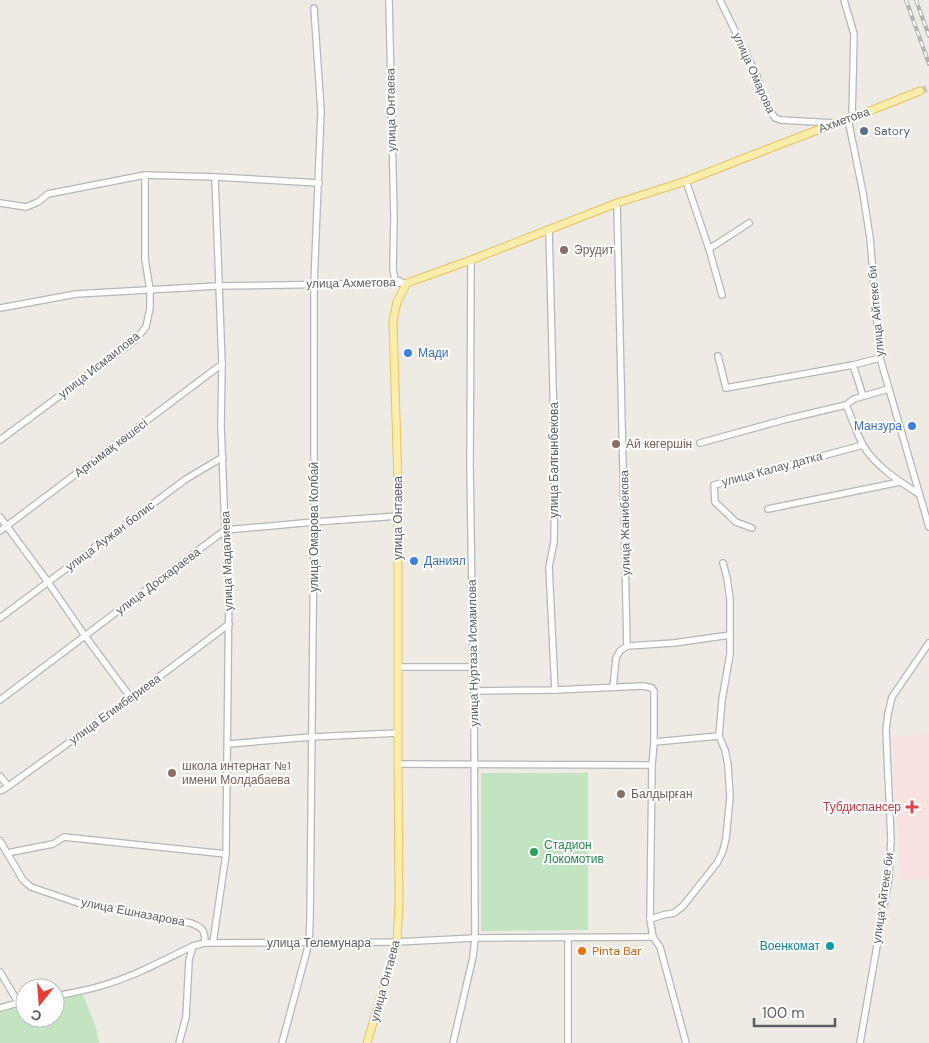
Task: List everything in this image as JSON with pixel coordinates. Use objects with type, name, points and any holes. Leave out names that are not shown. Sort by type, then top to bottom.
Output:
[{"type":"main road","name":"Ахметова","points":[[768,148],[850,119],[920,91]]},
{"type":"main road","name":"улица Ахметова","points":[[407,283],[617,203],[686,181],[768,148]]},
{"type":"main road","name":"улица Онтаева","points":[[368,1043],[397,942],[399,901],[398,483],[393,321],[397,302],[407,283]]},
{"type":"street","name":"улица Онтаева","points":[[389,0],[394,218],[393,270],[395,280],[407,283]]},
{"type":"street","name":"улица Омарова","points":[[720,0],[757,76],[764,101],[775,118],[781,120],[836,123]]},
{"type":"street","name":"улица Айтеке би","points":[[844,0],[854,34],[850,119],[870,238],[880,358],[929,527]]},
{"type":"street","name":"улица Омарова Колбай","points":[[282,1043],[309,943],[310,921],[314,284],[321,111],[314,8]]},
{"type":"street","points":[[0,203],[26,208],[48,194],[145,175],[319,183]]},
{"type":"street","name":"улица Исмаилова","points":[[0,440],[135,340],[146,327],[150,308],[150,290],[145,259],[145,175]]},
{"type":"street","name":"улица Мадалиева","points":[[213,943],[226,854],[229,624],[215,177]]},
{"type":"street","points":[[686,181],[722,295]]},
{"type":"street","name":"улица Жанибекова","points":[[617,203],[627,646]]},
{"type":"street","points":[[709,249],[749,223]]},
{"type":"street","name":"улица Балгынбекова","points":[[549,229],[555,464],[554,542],[549,567],[556,690]]},
{"type":"street","name":"улица Нуртаза Исмаилова","points":[[453,1043],[473,957],[475,938],[474,691],[470,465],[471,260]]},
{"type":"street","name":"улица Ахметова","points":[[0,308],[76,294],[218,286],[407,283]]},
{"type":"street","points":[[718,356],[726,388],[853,365],[880,358]]},
{"type":"street","name":"Арғымақ көшесі","points":[[0,531],[222,364]]},
{"type":"street","points":[[853,365],[863,396]]},
{"type":"street","points":[[700,443],[846,405],[854,399],[888,389]]},
{"type":"street","points":[[846,405],[863,445],[875,460],[900,482],[919,494]]},
{"type":"street","name":"улица Калау датка","points":[[752,528],[736,522],[715,502],[714,485],[863,445]]},
{"type":"street","name":"улица Аужан болис","points":[[0,618],[186,479],[223,457]]},
{"type":"street","points":[[768,509],[900,482]]},
{"type":"street","points":[[225,530],[398,516]]},
{"type":"street","points":[[0,517],[131,698]]},
{"type":"street","name":"улица Доскараева","points":[[0,700],[225,530]]},
{"type":"street","points":[[650,919],[674,913],[683,906],[718,863],[726,838],[729,817],[728,765],[725,750],[719,736],[722,700],[730,654],[730,599],[728,578],[723,563]]},
{"type":"street","name":"улица Егимбериева","points":[[0,791],[131,698],[229,624]]},
{"type":"street","points":[[613,688],[616,658],[620,651],[627,646],[674,643],[730,635]]},
{"type":"street","name":"улица Айтеке би","points":[[860,1043],[889,877],[891,840],[886,730],[888,714],[892,697],[929,643]]},
{"type":"street","points":[[398,667],[473,667]]},
{"type":"street","points":[[474,691],[643,686],[652,688],[654,691],[650,919],[653,937],[660,947],[686,1043]]},
{"type":"street","points":[[228,744],[398,733]]},
{"type":"street","points":[[654,742],[719,736]]},
{"type":"street","points":[[398,764],[652,765]]},
{"type":"street","points":[[0,776],[8,786]]},
{"type":"street","points":[[7,853],[53,844],[64,837],[226,854]]},
{"type":"street","name":"улица Ешназарова","points":[[0,841],[23,880],[31,887],[78,903],[191,923],[200,927],[205,934],[204,944]]},
{"type":"street","name":"улица Телемунара","points":[[65,994],[106,985],[128,977],[193,946],[213,943],[397,942],[475,938],[653,937]]},
{"type":"street","points":[[568,938],[568,1043]]},
{"type":"street","points":[[179,1043],[186,1017],[189,960],[193,946]]},
{"type":"street","points":[[0,972],[15,992]]},
{"type":"street","points":[[0,1008],[15,1004]]},
{"type":"shaded area","name":"Тубдиспансер","points":[[929,732],[929,879],[902,880],[900,875],[892,738]]},
{"type":"green space","name":"Стадион Локомотив","points":[[481,773],[588,773],[588,930],[481,931]]},
{"type":"green space","points":[[83,995],[96,1028],[99,1043],[0,1043],[0,1010],[15,1007],[15,1028],[65,1028],[65,998]]},
{"type":"tunnel","points":[[920,91],[929,88]]},
{"type":"railway","points":[[906,0],[929,64]]},
{"type":"railway","points":[[916,0],[929,36]]},
{"type":"place","name":"Satory","points":[[864,131]]},
{"type":"place","name":"Эрудит","points":[[564,250]]},
{"type":"place","name":"Мади","points":[[408,353]]},
{"type":"place","name":"Манзура","points":[[912,426]]},
{"type":"place","name":"Ай көгершін","points":[[616,444]]},
{"type":"place","name":"Даниял","points":[[414,561]]},
{"type":"place","name":"школа интернат №1 имени Молдабаева","points":[[172,773]]},
{"type":"place","name":"Балдырған","points":[[621,794]]},
{"type":"place","name":"Тубдиспансер","points":[[912,807]]},
{"type":"place","name":"Стадион Локомотив","points":[[534,852]]},
{"type":"place","name":"Военкомат","points":[[830,946]]},
{"type":"place","name":"Pinta Bar","points":[[582,951]]}]
